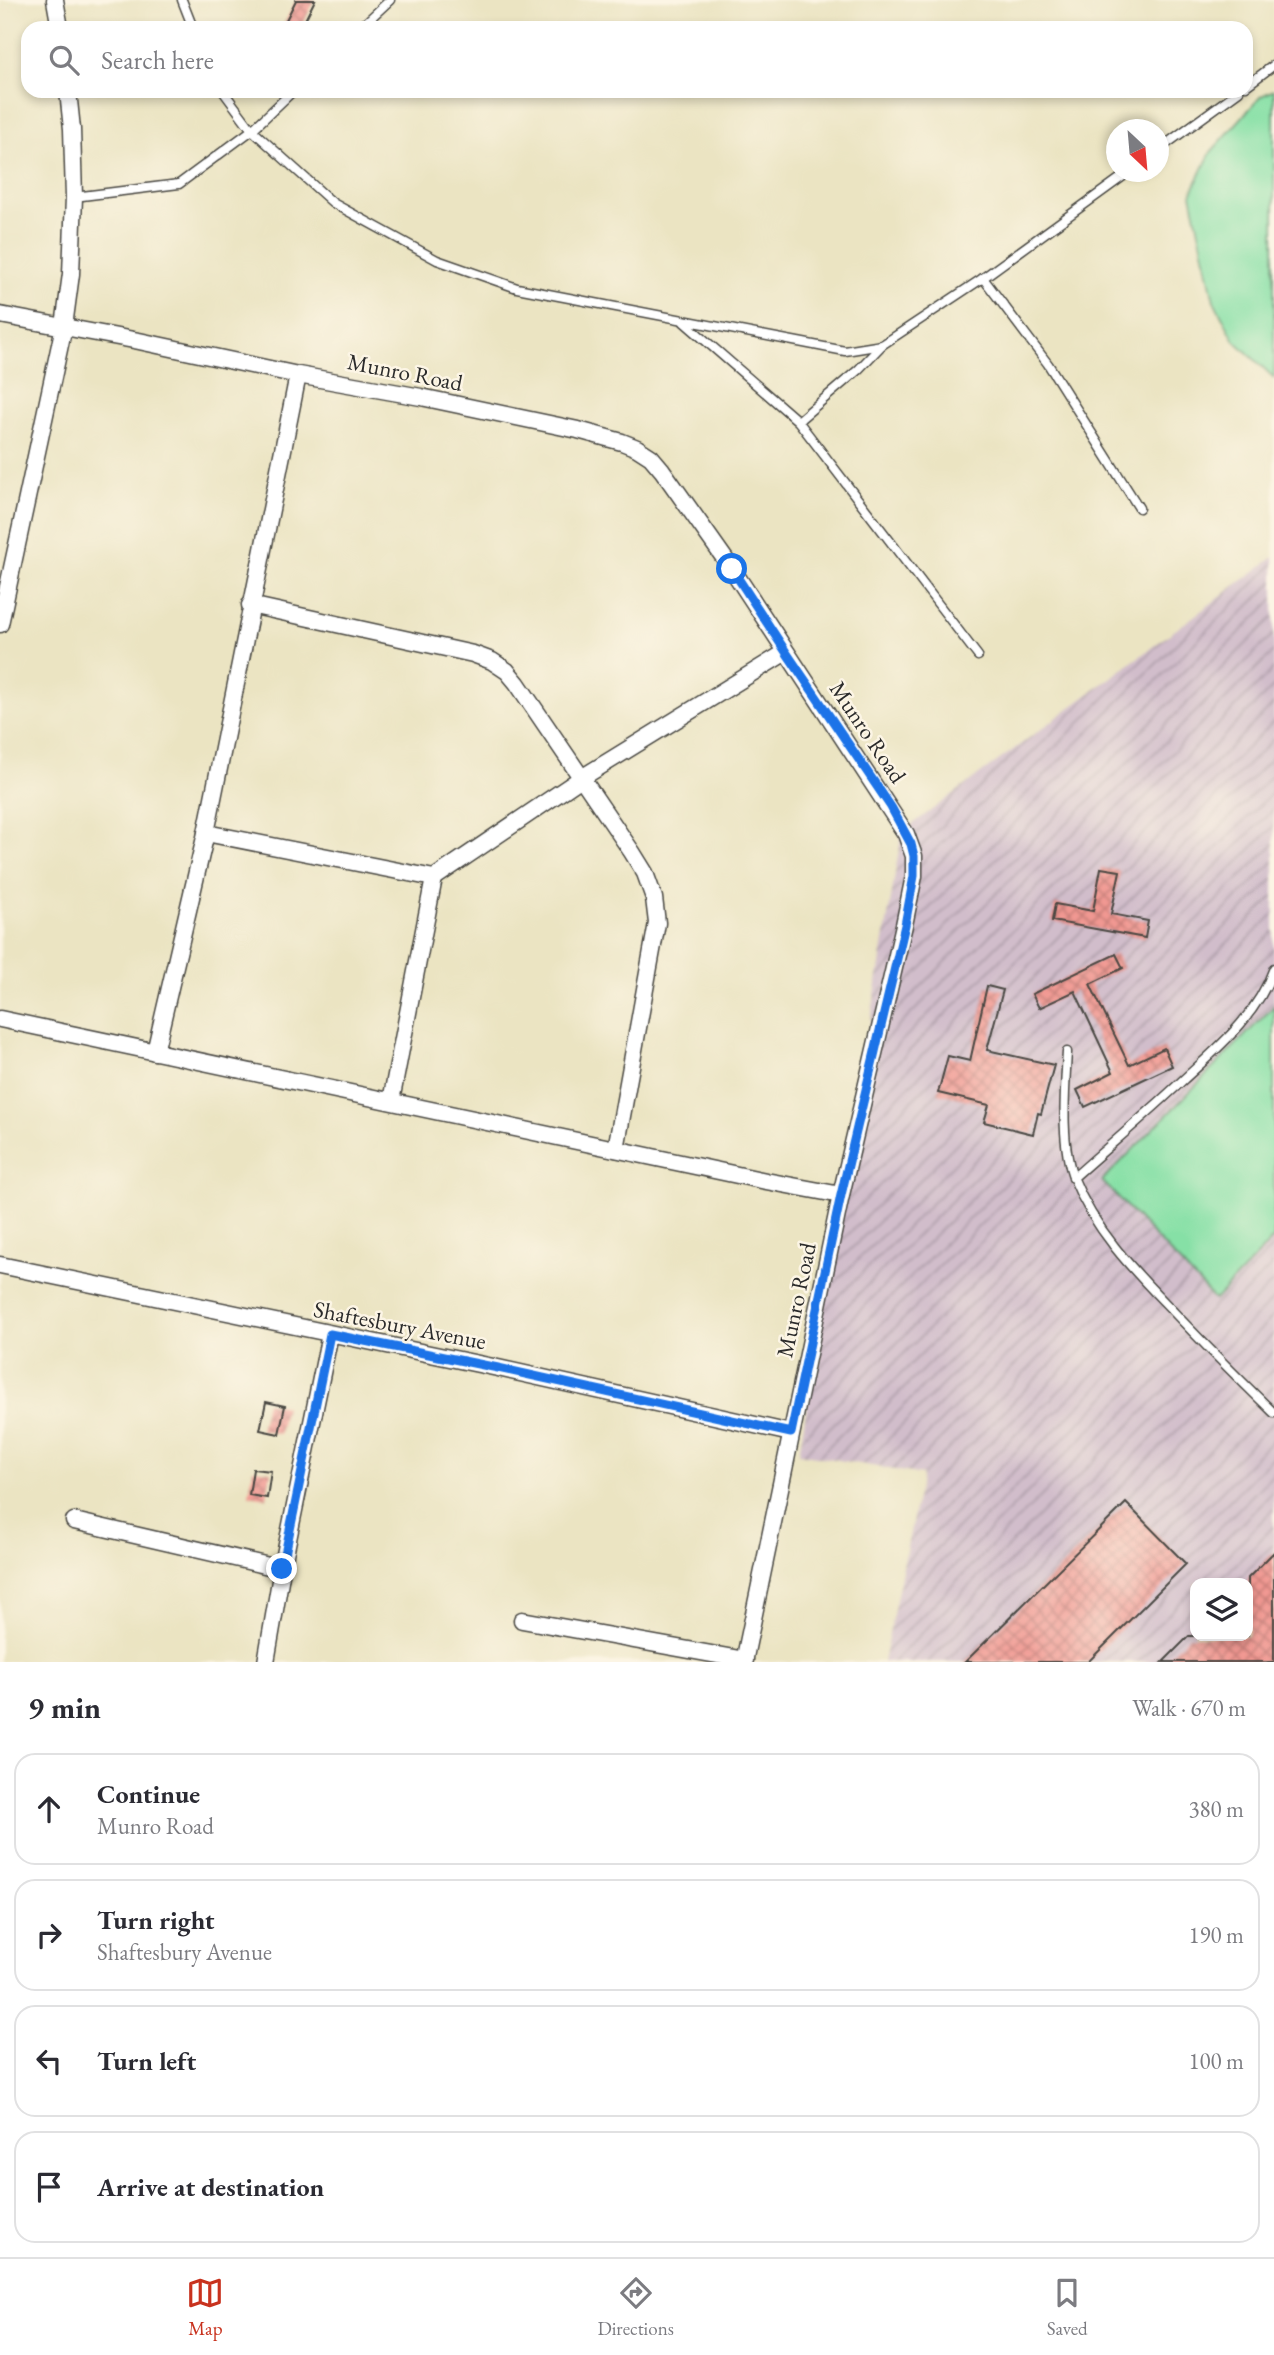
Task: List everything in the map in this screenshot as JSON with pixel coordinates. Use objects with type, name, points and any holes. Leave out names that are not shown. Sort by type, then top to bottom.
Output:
[{"type":"street","points":[[55,0],[59,21]]},
{"type":"street","points":[[0,624],[64,326],[71,274],[74,197],[69,98]]},
{"type":"street","name":"Munro Road","points":[[0,315],[421,397],[578,430],[637,448],[651,457],[662,470],[732,569],[891,807],[906,834],[914,856],[914,876],[905,925],[841,1195],[745,1661]]},
{"type":"street","points":[[155,1052],[206,833],[298,375]]},
{"type":"street","points":[[250,605],[439,645],[492,661],[517,683],[583,777],[645,873],[656,911],[653,951],[616,1149]]},
{"type":"street","points":[[391,1101],[434,878],[583,777],[786,652]]},
{"type":"street","points":[[206,833],[434,878]]},
{"type":"street","points":[[0,1019],[841,1195]]},
{"type":"street","name":"Shaftesbury Avenue","points":[[0,1265],[498,1368],[791,1433]]},
{"type":"street","points":[[266,1662],[282,1569],[330,1334]]},
{"type":"street","points":[[74,1521],[282,1569]]},
{"type":"street","points":[[522,1620],[745,1661]]},
{"type":"lane","points":[[182,0],[190,21]]},
{"type":"lane","points":[[368,21],[390,0]]},
{"type":"lane","points":[[1253,81],[1274,65]]},
{"type":"lane","points":[[228,98],[252,130],[332,202],[437,260],[517,288],[682,321],[845,351],[882,345]]},
{"type":"lane","points":[[74,197],[179,184],[252,130],[286,98]]},
{"type":"lane","points":[[1169,142],[1229,98]]},
{"type":"lane","points":[[798,421],[858,370],[882,345],[983,278],[1115,182]]},
{"type":"lane","points":[[983,278],[1048,364],[1139,508]]},
{"type":"lane","points":[[682,321],[798,421],[978,656]]},
{"type":"lane","points":[[1073,1178],[1173,1090],[1246,1020],[1263,994],[1274,970]]},
{"type":"lane","points":[[1067,1052],[1063,1111],[1073,1178],[1096,1223],[1130,1266],[1274,1413]]},
{"type":"shaded area","points":[[1274,557],[1274,1662],[883,1662],[922,1475],[799,1453],[902,832]]},
{"type":"green space","points":[[1274,90],[1274,378],[1235,341],[1214,301],[1191,194],[1211,152],[1261,96]]},
{"type":"green space","points":[[1274,1006],[1274,1238],[1215,1300],[1102,1181]]},
{"type":"building","points":[[296,0],[315,0],[304,21],[286,21]]},
{"type":"building","points":[[1101,868],[1120,871],[1111,914],[1148,921],[1145,938],[1052,921],[1055,904],[1093,911]]},
{"type":"building","points":[[1116,954],[1123,968],[1090,984],[1129,1065],[1164,1048],[1172,1066],[1085,1107],[1077,1090],[1113,1072],[1075,991],[1039,1008],[1032,994]]},
{"type":"building","points":[[987,986],[1003,990],[987,1050],[1054,1065],[1033,1134],[984,1122],[989,1105],[938,1093],[948,1056],[970,1061]]},
{"type":"building","points":[[266,1402],[285,1406],[279,1434],[260,1430]]},
{"type":"building","points":[[253,1469],[271,1471],[267,1498],[249,1495]]},
{"type":"building","points":[[1126,1503],[1186,1564],[1088,1662],[965,1662]]},
{"type":"building","points":[[1274,1552],[1274,1662],[1163,1662],[1189,1636],[1190,1641],[1253,1641],[1253,1578],[1248,1578]]},
{"type":"route","points":[[282,1569],[330,1334],[631,1396],[791,1433],[841,1195],[905,925],[914,876],[914,856],[911,844],[891,807],[732,569]]}]
